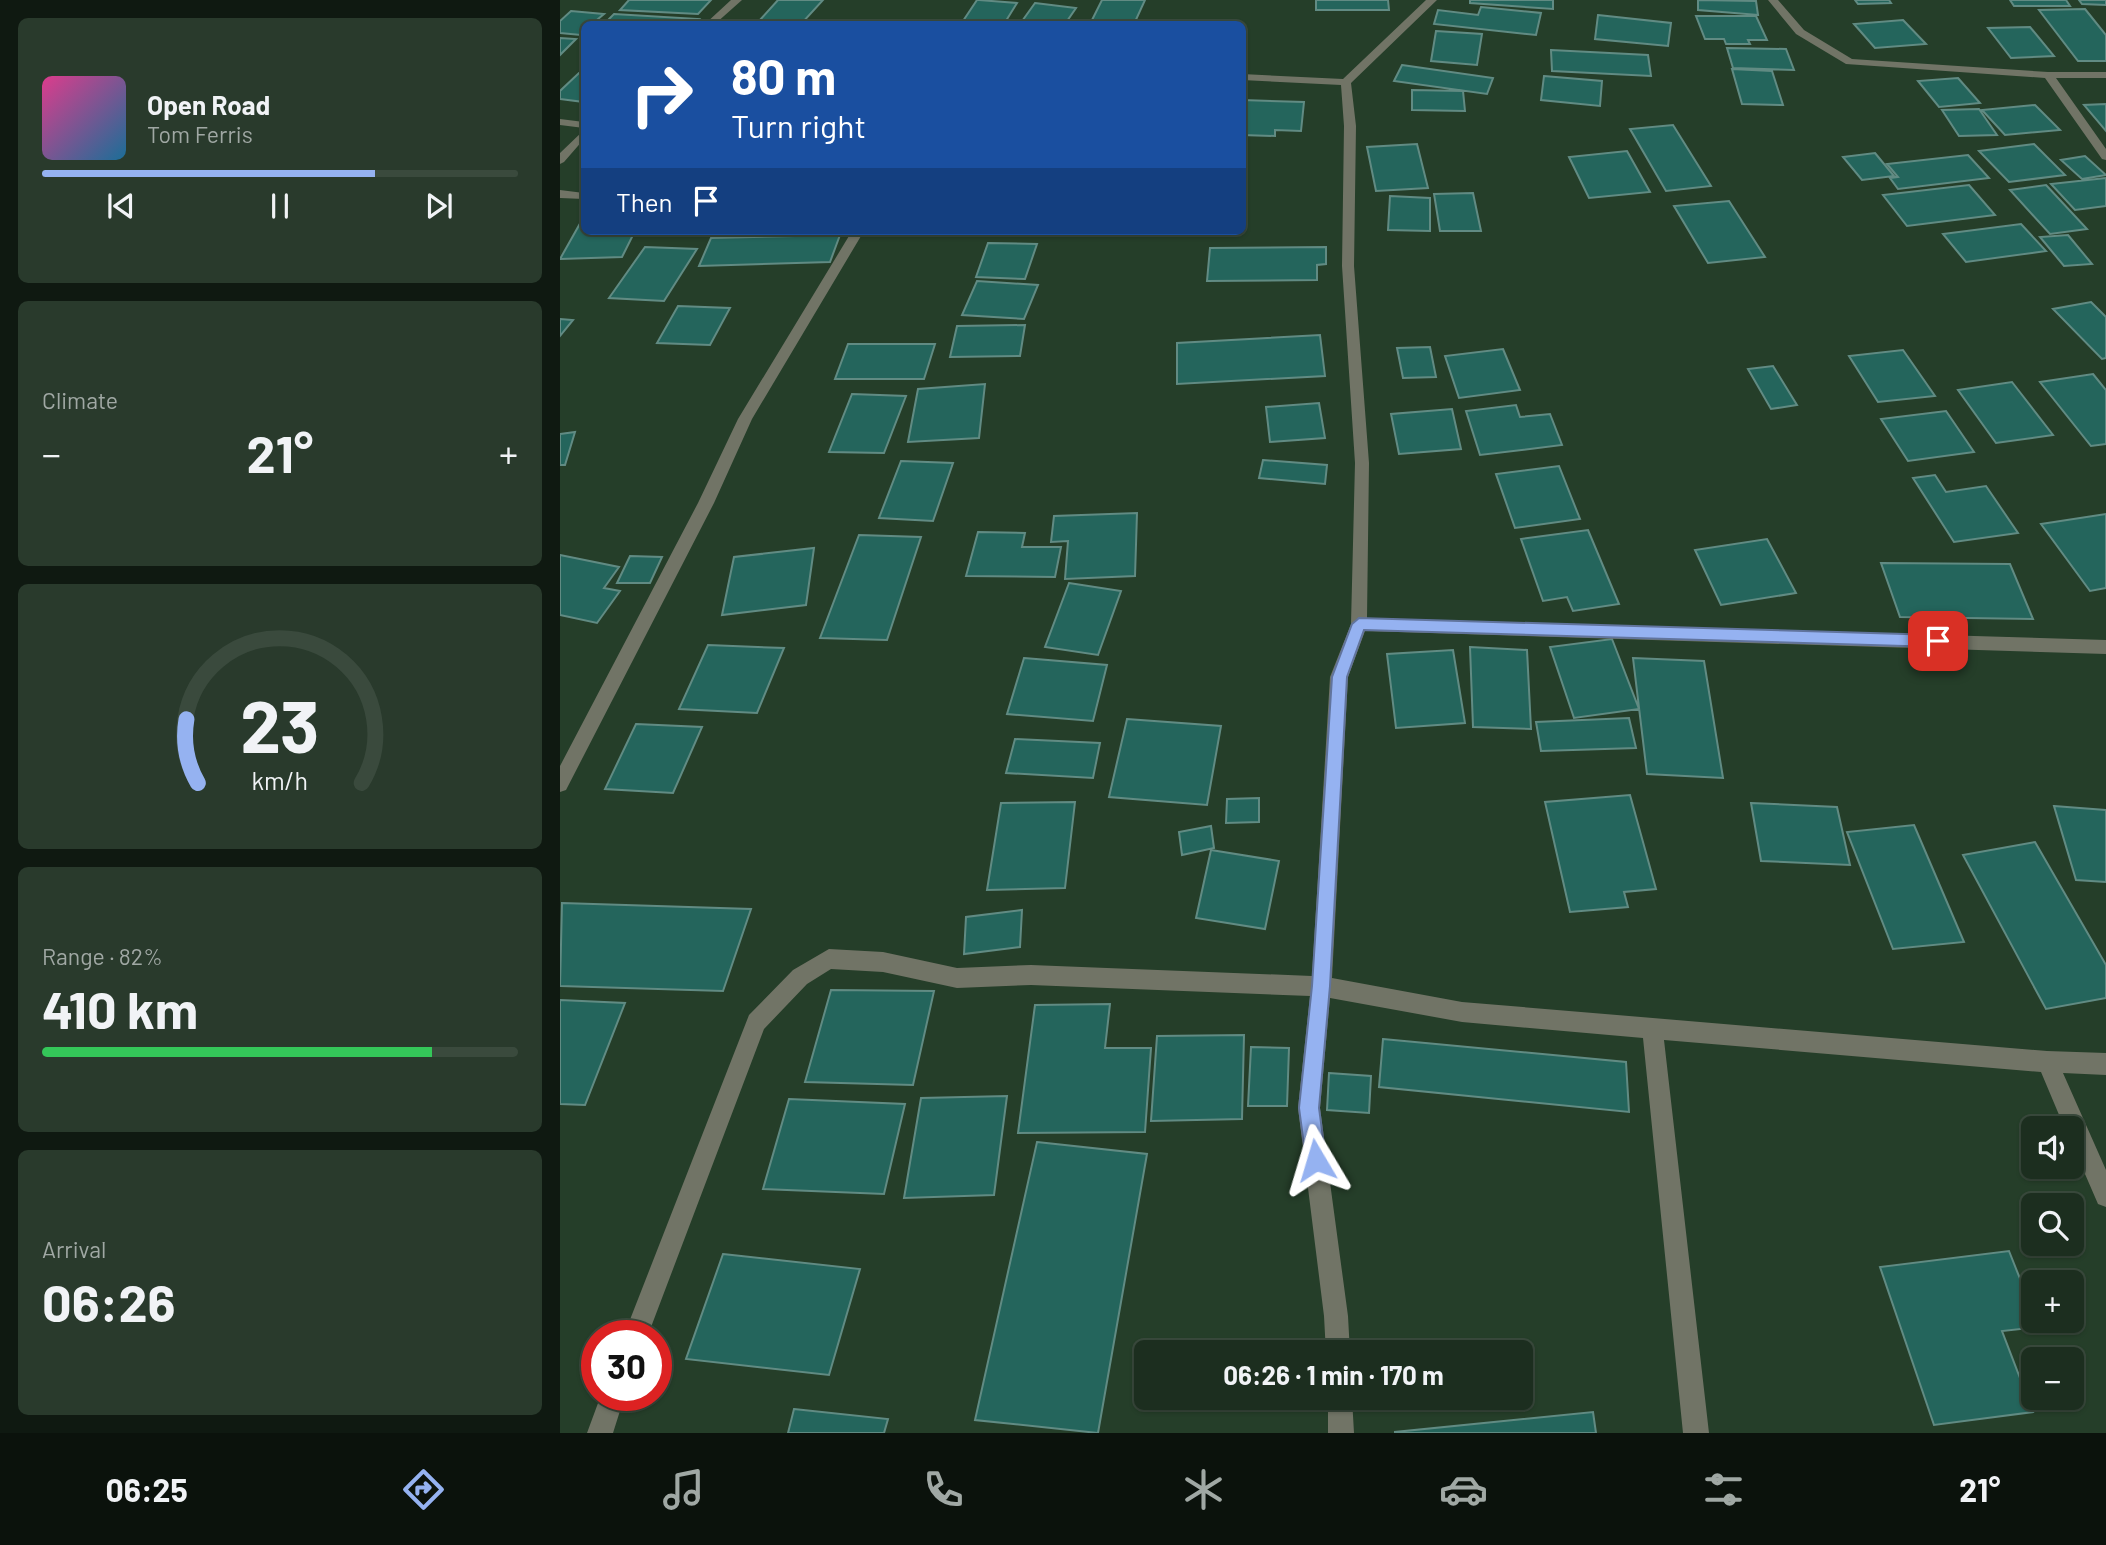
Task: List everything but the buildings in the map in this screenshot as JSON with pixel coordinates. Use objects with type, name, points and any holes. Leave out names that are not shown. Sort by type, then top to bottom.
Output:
[{"type":"street","points":[[713,21],[737,0]]},
{"type":"street","points":[[1246,77],[1346,82],[1432,0]]},
{"type":"street","points":[[1773,0],[1800,32],[1850,62],[2048,75],[2106,75]]},
{"type":"street","points":[[2048,75],[2106,157]]},
{"type":"street","points":[[1337,1340],[1309,1108],[1321,986],[1339,677],[1359,624],[1362,463],[1348,266],[1350,127],[1346,82]]},
{"type":"street","points":[[560,122],[581,125]]},
{"type":"street","points":[[560,160],[581,136]]},
{"type":"street","points":[[560,194],[581,196]]},
{"type":"street","points":[[560,784],[706,503],[745,419],[856,235]]},
{"type":"street","points":[[1359,624],[2106,647]]},
{"type":"street","points":[[642,1320],[756,1022],[800,977],[829,959],[883,962],[957,978],[1031,975],[1321,986],[1462,1012],[2047,1062],[2106,1064]]},
{"type":"street","points":[[1652,1028],[1696,1433]]},
{"type":"street","points":[[2047,1062],[2106,1196]]},
{"type":"street","points":[[1340,1410],[1341,1433]]},
{"type":"street","points":[[600,1433],[608,1411]]},
{"type":"route","points":[[1316,1160],[1309,1108],[1321,986],[1339,677],[1359,624],[1938,641]]}]
